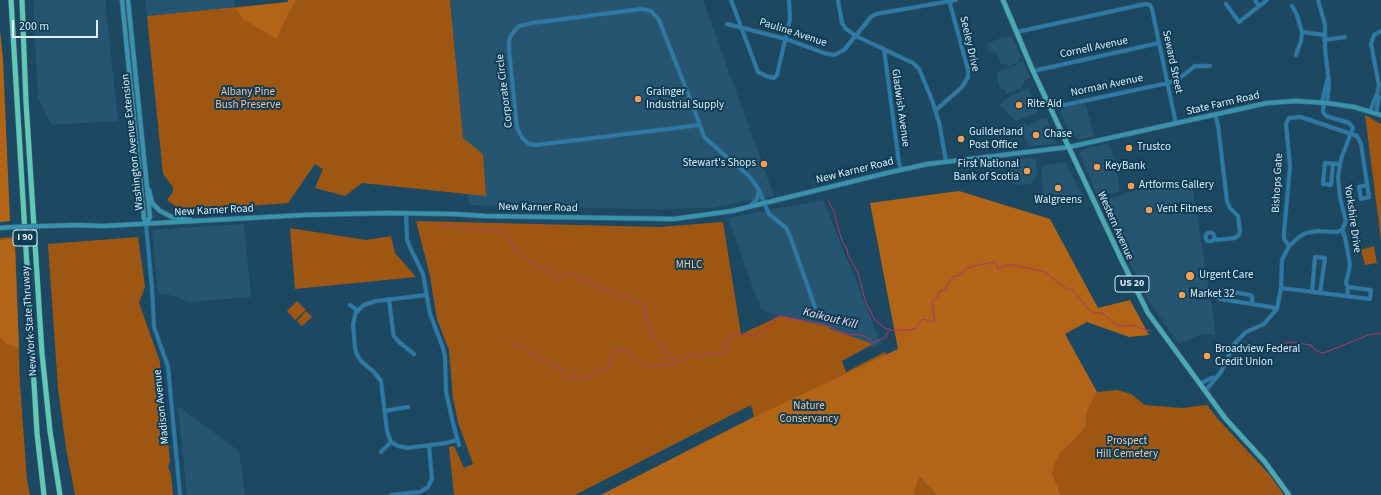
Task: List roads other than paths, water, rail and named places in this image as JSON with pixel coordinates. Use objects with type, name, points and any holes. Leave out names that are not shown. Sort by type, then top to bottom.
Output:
[{"type":"highway","name":"New York State Thruway","points":[[11,0],[37,433],[44,495]]},
{"type":"highway","name":"New York State Thruway","points":[[22,0],[26,102],[42,354],[50,431],[60,495]]},
{"type":"main road","name":"Washington Avenue Extension","points":[[122,0],[144,218],[146,224]]},
{"type":"main road","name":"Washington Avenue Extension","points":[[128,0],[150,217],[146,224]]},
{"type":"main road","name":"Western Avenue","points":[[1003,0],[1050,108],[1140,298],[1158,328],[1199,384],[1225,418],[1265,462],[1289,495]]},
{"type":"main road","name":"State Farm Road","points":[[1069,147],[1267,103],[1296,101],[1324,102],[1354,107],[1381,115]]},
{"type":"main road","name":"New Karner Road","points":[[0,228],[76,225],[103,226],[304,215],[406,214],[663,219],[719,213],[901,169],[946,161],[1069,147]]},
{"type":"main road","points":[[144,167],[151,199],[157,209],[163,214],[172,217],[202,221]]},
{"type":"street","points":[[731,0],[758,72],[774,78],[776,77],[790,19],[789,0]]},
{"type":"street","points":[[838,0],[842,23],[846,29],[856,36],[915,64],[921,73],[936,110],[946,161]]},
{"type":"street","name":"Pauline Avenue","points":[[726,24],[786,39],[824,53],[834,55],[844,50],[870,17],[876,14],[956,0]]},
{"type":"street","points":[[1255,0],[1260,6]]},
{"type":"street","points":[[1226,4],[1239,22],[1266,0]]},
{"type":"street","points":[[1315,0],[1318,2],[1325,25],[1324,40],[1328,77],[1323,110],[1324,114],[1328,117],[1349,123],[1353,128],[1351,134],[1357,136],[1360,141],[1369,197],[1362,199],[1359,187],[1367,185]]},
{"type":"street","name":"Seeley Drive","points":[[936,110],[959,90],[968,79],[968,70],[949,1]]},
{"type":"street","name":"Seward Street","points":[[1017,32],[1145,4],[1150,6],[1152,9],[1176,124]]},
{"type":"street","points":[[1292,6],[1297,15],[1302,32],[1301,41],[1296,55]]},
{"type":"street","name":"Corporate Circle","points":[[700,125],[536,145],[529,144],[523,139],[517,128],[509,50],[511,35],[519,26],[532,23],[642,9],[651,12],[659,20],[707,141],[745,172],[759,190],[769,214],[786,228],[815,307]]},
{"type":"street","points":[[1376,113],[1379,85],[1371,44],[1374,35],[1381,31]]},
{"type":"street","points":[[1302,32],[1324,35]]},
{"type":"street","points":[[1324,40],[1345,37]]},
{"type":"street","name":"Cornell Avenue","points":[[1033,71],[1159,43]]},
{"type":"street","name":"Gladwish Avenue","points":[[884,49],[898,163],[901,169]]},
{"type":"street","name":"Norman Avenue","points":[[1050,108],[1168,82],[1181,77],[1195,66],[1210,66]]},
{"type":"street","points":[[1370,111],[1376,96],[1378,95]]},
{"type":"street","points":[[1215,115],[1227,202],[1230,208],[1238,216],[1240,231],[1239,235],[1235,238],[1217,240],[1215,238]]},
{"type":"street","name":"Bishops Gate","points":[[1289,246],[1284,239],[1290,166],[1286,124],[1288,120],[1291,117],[1301,118],[1351,134]]},
{"type":"street","name":"Yorkshire Drive","points":[[1347,296],[1348,287],[1346,283],[1350,265],[1342,230],[1346,221],[1338,186],[1339,164],[1351,134]]},
{"type":"street","points":[[1333,164],[1331,185],[1323,184],[1324,163],[1339,164]]},
{"type":"street","points":[[750,206],[757,199],[759,190]]},
{"type":"street","points":[[406,214],[407,239],[423,274],[433,324],[443,348],[445,357],[446,392],[459,445]]},
{"type":"street","name":"Madison Avenue","points":[[146,224],[154,327],[167,363],[180,495]]},
{"type":"street","points":[[1199,384],[1214,378],[1221,372],[1233,346],[1242,336],[1264,324],[1277,309],[1281,288],[1282,260],[1289,246],[1299,237],[1309,232],[1337,232],[1342,230]]},
{"type":"street","points":[[1312,292],[1315,257],[1325,258],[1320,293]]},
{"type":"street","points":[[1281,288],[1370,299],[1371,290],[1348,287]]},
{"type":"street","points":[[1252,304],[1252,296],[1250,295],[1222,290],[1218,293],[1218,298],[1220,299],[1277,309]]},
{"type":"street","points":[[427,295],[368,303],[358,311],[355,316],[353,324],[355,348],[357,355],[362,362],[374,372],[381,381],[387,431],[391,442],[398,446],[407,448],[429,446],[457,440]]},
{"type":"street","points":[[389,299],[394,336],[414,354]]},
{"type":"street","points":[[350,305],[358,311]]},
{"type":"street","points":[[1205,391],[1214,381],[1214,378]]},
{"type":"street","points":[[384,411],[408,407]]},
{"type":"street","points":[[382,452],[391,442]]},
{"type":"street","points":[[391,495],[420,492],[428,487],[432,479],[429,446]]},
{"type":"waterway","points":[[828,200],[834,212],[842,241],[858,273],[866,303],[875,320],[886,329],[890,329]]},
{"type":"waterway","points":[[438,224],[504,232],[508,234],[515,251],[524,255],[531,263],[539,268],[548,268],[553,276],[561,279],[567,272],[574,275],[579,280],[582,279],[585,282],[590,280],[595,286],[620,297],[630,297],[635,303],[645,306],[645,318],[649,324],[653,338],[664,346],[667,354],[678,361]]},
{"type":"waterway","name":"Kaikout Kill","points":[[511,343],[520,346],[561,370],[565,378],[589,377],[592,374],[609,367],[612,356],[616,350],[628,351],[644,365],[652,366],[675,364],[690,353],[694,356],[701,356],[709,353],[720,354],[727,349],[726,343],[732,336],[737,334],[754,336],[764,332],[776,317],[781,316],[824,325],[834,328],[835,331],[862,335],[867,337],[873,343],[886,337],[887,333],[891,330],[909,330],[916,328],[920,321],[924,319],[933,322],[935,321],[932,303],[934,299],[937,298],[940,291],[946,290],[947,285],[954,276],[961,275],[966,268],[993,262],[996,263],[998,269],[1007,265],[1012,265],[1046,272],[1067,289],[1073,290],[1088,309],[1093,312],[1104,314],[1115,324],[1122,326],[1135,325],[1142,329],[1151,331]]},
{"type":"waterway","name":"Kaikout Kill","points":[[1246,345],[1261,347],[1291,342],[1311,345],[1314,349],[1324,353],[1368,335],[1381,333]]},
{"type":"place","name":"Grainger Industrial Supply","points":[[638,99]]},
{"type":"place","name":"Rite Aid","points":[[1019,105]]},
{"type":"place","name":"Chase","points":[[1036,135]]},
{"type":"place","name":"Guilderland Post Office","points":[[961,139]]},
{"type":"place","name":"Trustco","points":[[1129,148]]},
{"type":"place","name":"Stewart's Shops","points":[[764,164]]},
{"type":"place","name":"KeyBank","points":[[1097,167]]},
{"type":"place","name":"First National Bank of Scotia","points":[[1027,171]]},
{"type":"place","name":"Artforms Gallery","points":[[1131,186]]},
{"type":"place","name":"Walgreens","points":[[1058,188]]},
{"type":"place","name":"Vent Fitness","points":[[1149,210]]},
{"type":"place","name":"Urgent Care","points":[[1190,276]]},
{"type":"place","name":"Market 32","points":[[1182,295]]},
{"type":"place","name":"Broadview Federal Credit Union","points":[[1207,356]]},
{"type":"park label","name":"Albany Pine Bush Preserve","points":[[248,99]]},
{"type":"park label","name":"MHLC","points":[[689,266]]},
{"type":"park label","name":"Nature Conservancy","points":[[809,413]]},
{"type":"park label","name":"Prospect Hill Cemetery","points":[[1127,448]]}]
